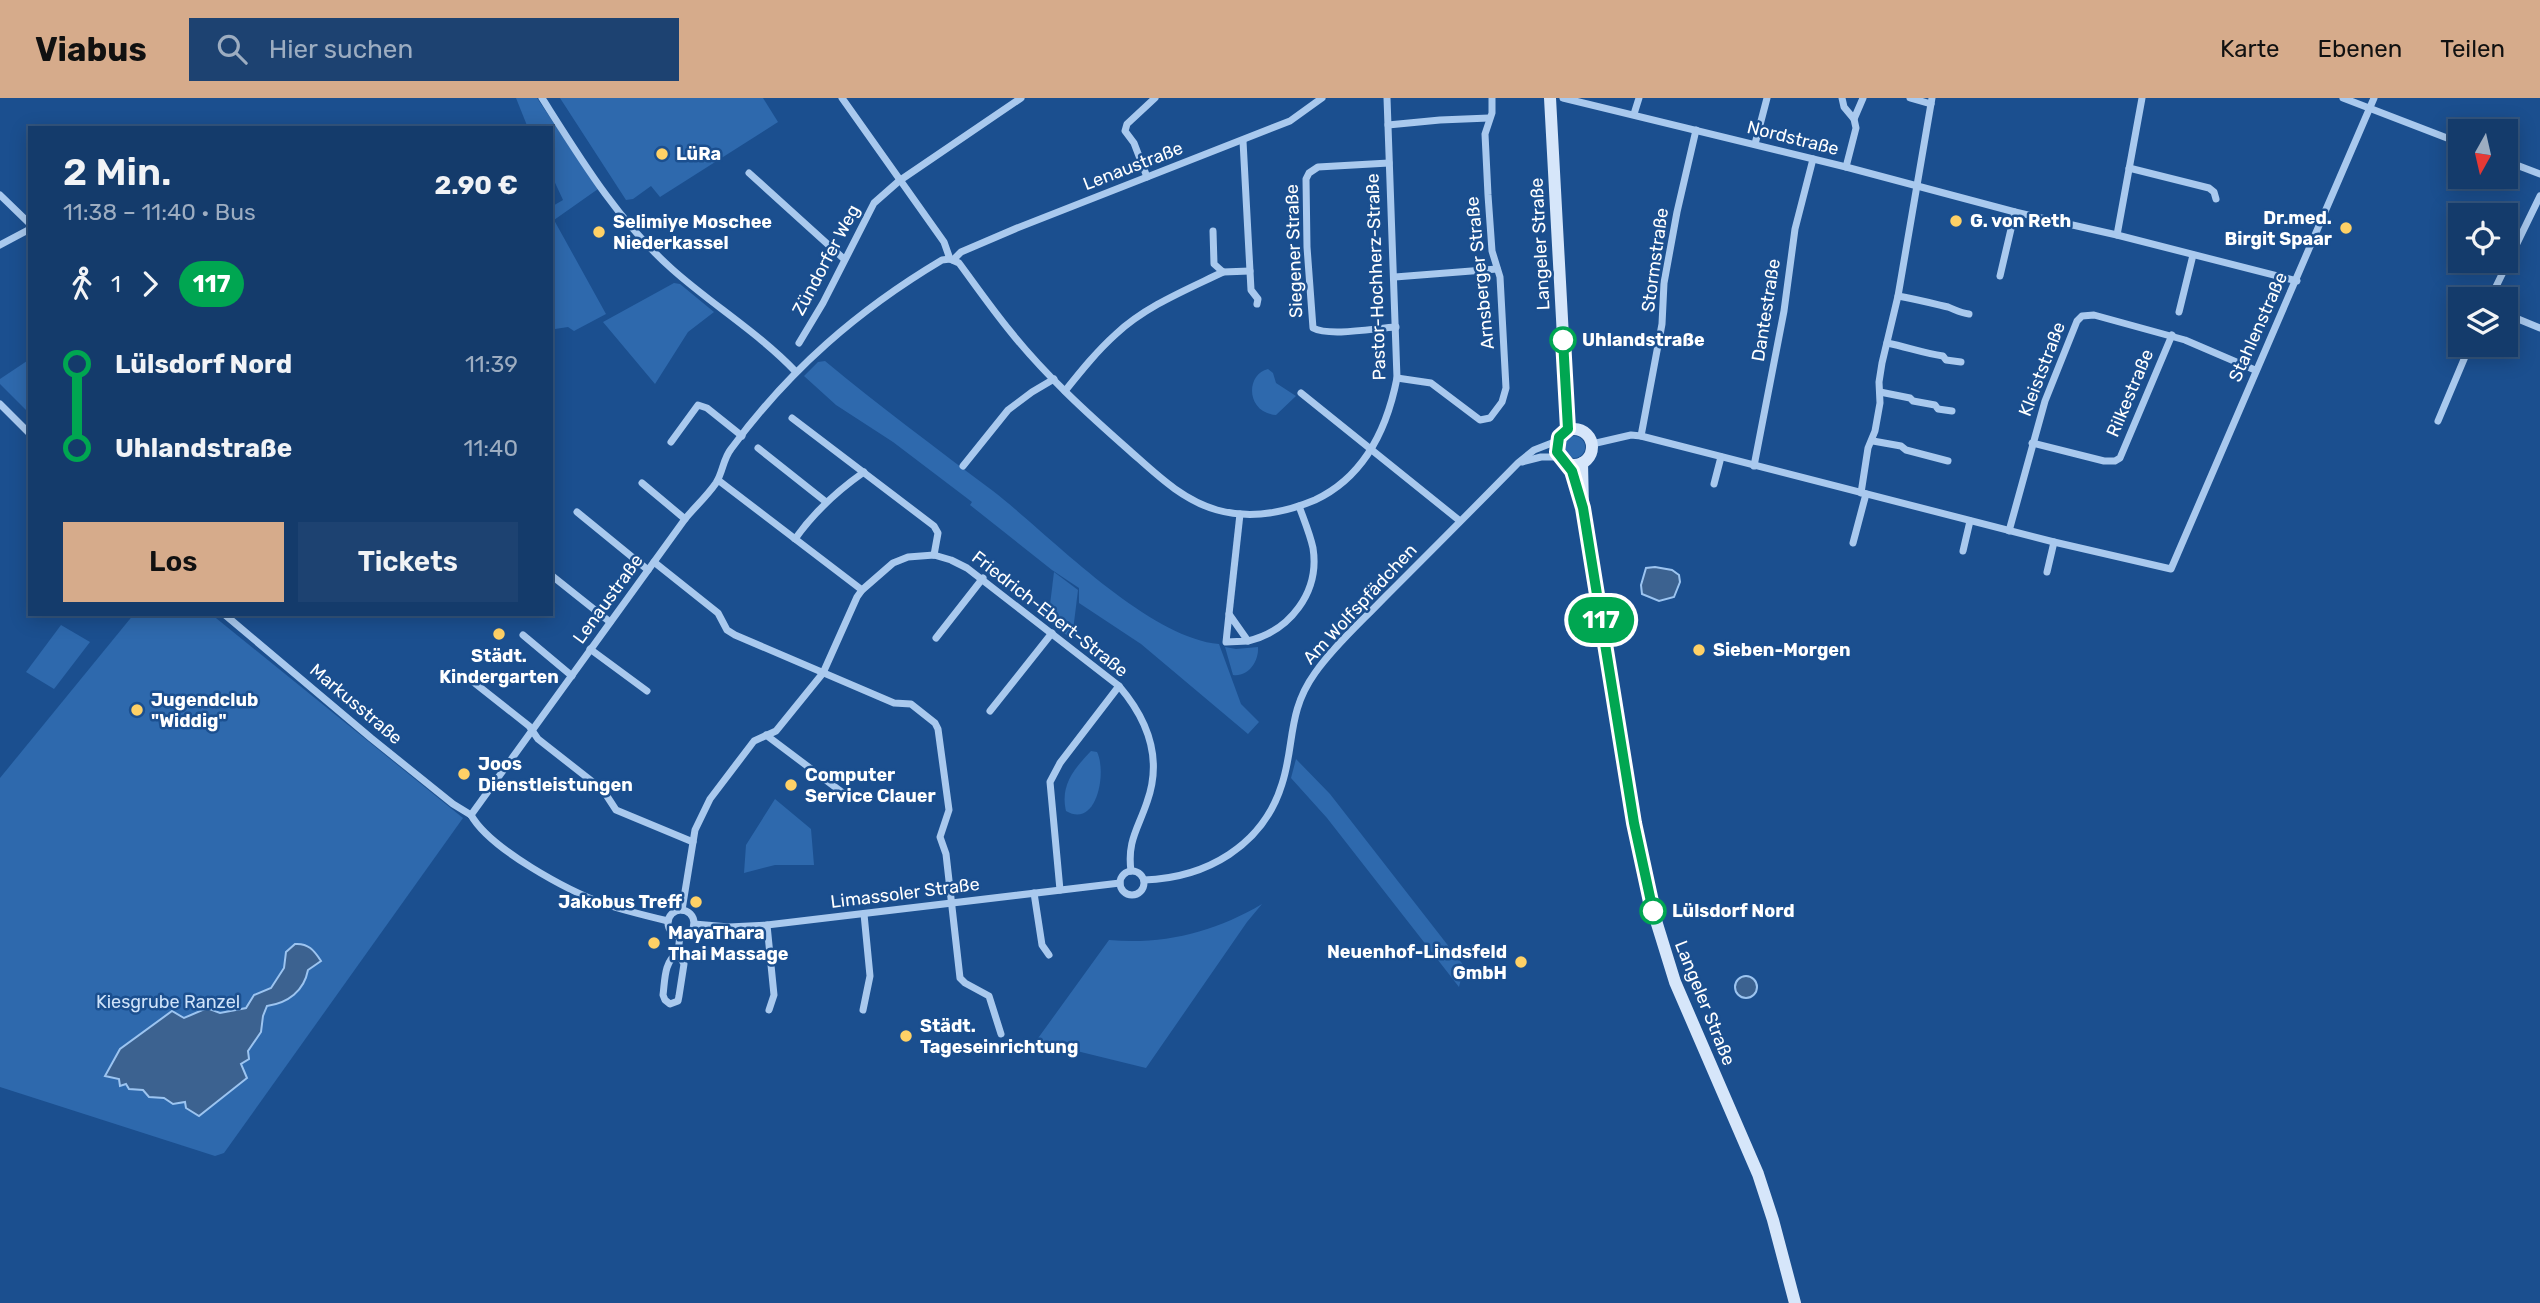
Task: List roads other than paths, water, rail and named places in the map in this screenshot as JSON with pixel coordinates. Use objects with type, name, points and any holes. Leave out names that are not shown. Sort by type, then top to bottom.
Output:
[{"type":"street","points":[[542,98],[599,188],[649,247],[796,372]]},
{"type":"street","name":"Pastor-Hochherz-Straße","points":[[842,98],[944,242],[950,259],[959,263],[1010,332],[1065,391],[1149,468],[1182,494],[1216,509],[1240,514],[1267,513],[1299,506],[1318,498],[1346,480],[1371,450],[1390,408],[1397,378],[1387,98]]},
{"type":"street","name":"Zündorfer Weg","points":[[799,343],[823,303],[874,203],[899,181],[1021,98]]},
{"type":"street","points":[[1147,177],[1134,143],[1125,131],[1127,124],[1155,98]]},
{"type":"street","name":"Lenaustraße","points":[[471,815],[685,519],[718,480],[723,460],[796,372],[853,319],[895,288],[961,252],[1243,141],[1294,119],[1322,98]]},
{"type":"street","name":"Arnsberger Straße","points":[[1397,378],[1431,383],[1480,420],[1487,420],[1495,414],[1502,402],[1506,388],[1500,277],[1492,251],[1485,134],[1492,113],[1492,98]]},
{"type":"street","name":"Langeler Straße","points":[[1550,98],[1568,429]]},
{"type":"street","name":"Nordstraße","points":[[1563,98],[2297,281]]},
{"type":"street","points":[[1634,114],[1639,98]]},
{"type":"street","points":[[1755,145],[1767,98]]},
{"type":"street","points":[[1842,98],[1856,128],[1846,167]]},
{"type":"street","points":[[1854,119],[1863,98]]},
{"type":"street","points":[[1853,543],[1863,494],[1868,448],[1873,441],[1879,382],[1898,296],[1932,101],[1910,98]]},
{"type":"street","points":[[2117,235],[2142,99],[2132,98]]},
{"type":"street","points":[[2343,98],[2448,138]]},
{"type":"street","name":"Stahlenstraße","points":[[2054,542],[2171,569],[2374,98]]},
{"type":"street","points":[[1388,125],[1489,118]]},
{"type":"street","name":"Stormstraße","points":[[1640,436],[1662,324],[1664,283],[1676,212],[1696,130]]},
{"type":"street","points":[[1243,141],[1251,293],[1258,299],[1257,304]]},
{"type":"street","name":"Dantestraße","points":[[1754,466],[1784,312],[1795,229],[1812,159]]},
{"type":"street","name":"Siegener Straße","points":[[1389,163],[1318,167],[1308,173],[1307,247],[1313,328],[1331,331],[1396,327]]},
{"type":"street","points":[[2518,166],[2540,174]]},
{"type":"street","points":[[2129,168],[2209,188],[2216,199]]},
{"type":"street","points":[[749,173],[844,259]]},
{"type":"street","points":[[0,195],[28,225]]},
{"type":"street","points":[[2496,287],[2540,196]]},
{"type":"street","points":[[2000,276],[2015,212]]},
{"type":"street","points":[[0,245],[28,228]]},
{"type":"street","points":[[1213,231],[1214,264],[1223,272]]},
{"type":"street","points":[[2179,312],[2193,255]]},
{"type":"street","points":[[1395,277],[1497,269]]},
{"type":"street","points":[[1065,391],[1100,349],[1128,324],[1166,300],[1223,272],[1250,271]]},
{"type":"street","points":[[1898,296],[1925,300],[1930,304],[1969,314]]},
{"type":"street","name":"Kleiststraße","points":[[2009,531],[2032,443],[2052,382],[2077,321],[2082,316],[2094,315],[2172,335],[2232,358],[2255,370]]},
{"type":"street","points":[[2518,319],[2540,328]]},
{"type":"street","name":"Rilkestraße","points":[[2032,443],[2104,461],[2120,458],[2172,335]]},
{"type":"street","points":[[1887,344],[1915,348],[1922,353],[1961,362]]},
{"type":"street","points":[[2438,421],[2465,357]]},
{"type":"street","points":[[962,466],[1008,410],[1032,391],[1054,379]]},
{"type":"street","points":[[1880,392],[1952,411]]},
{"type":"street","points":[[1301,393],[1460,522]]},
{"type":"street","points":[[0,404],[28,432]]},
{"type":"street","points":[[671,443],[698,405],[703,405],[742,436]]},
{"type":"street","points":[[682,910],[693,842],[702,814],[715,791],[754,741],[776,731],[823,673],[853,604],[862,590],[886,568],[901,559],[934,555],[938,533],[934,526],[792,418]]},
{"type":"street","points":[[1518,463],[1541,457],[1582,463],[1590,455],[1592,444],[1584,431],[1568,429],[1561,434],[1556,447],[1563,460]]},
{"type":"street","points":[[1592,444],[1632,435],[1640,436],[2054,542],[2047,572]]},
{"type":"street","name":"Am Wolfspfädchen","points":[[1144,880],[1174,878],[1200,871],[1230,855],[1250,838],[1271,810],[1283,783],[1294,714],[1314,674],[1518,463],[1534,450],[1557,441]]},
{"type":"street","points":[[1873,441],[1901,446],[1906,450],[1948,461]]},
{"type":"street","points":[[758,448],[826,502]]},
{"type":"street","points":[[1714,484],[1721,457]]},
{"type":"street","name":"Langeler Straße","points":[[1563,460],[1583,508]]},
{"type":"street","name":"Langeler Straße","points":[[1582,463],[1583,508],[1649,898],[1675,982],[1758,1174],[1795,1303]]},
{"type":"street","points":[[795,539],[826,502],[864,472]]},
{"type":"street","points":[[718,480],[862,590]]},
{"type":"street","points":[[642,483],[685,519]]},
{"type":"street","points":[[1240,514],[1226,642],[1262,637],[1286,622],[1299,608],[1309,588],[1313,567],[1313,548],[1299,506]]},
{"type":"street","points":[[577,512],[648,570]]},
{"type":"street","points":[[1964,551],[1970,521]]},
{"type":"street","name":"Friedrich-Ebert-Straße","points":[[934,555],[951,559],[983,578],[1119,686],[1134,703],[1150,736],[1154,762],[1151,790],[1131,842],[1131,871]]},
{"type":"street","points":[[654,562],[718,613],[727,630],[735,635],[894,703],[911,704],[935,723],[940,736],[949,810],[940,837],[946,854],[960,978],[989,996],[1001,1034]]},
{"type":"street","points":[[553,577],[610,622]]},
{"type":"street","points":[[936,638],[983,578]]},
{"type":"street","points":[[1229,614],[1248,641]]},
{"type":"street","name":"Markusstraße","points":[[226,616],[412,771],[471,815]]},
{"type":"street","points":[[990,711],[1052,633]]},
{"type":"street","points":[[523,635],[572,676]]},
{"type":"street","points":[[590,649],[647,691]]},
{"type":"street","points":[[467,677],[533,731],[538,739],[603,790],[616,810],[693,842]]},
{"type":"street","points":[[1060,890],[1050,782],[1060,763],[1119,686]]},
{"type":"street","points":[[766,735],[851,799]]},
{"type":"street","points":[[471,815],[477,826],[489,837],[581,894],[668,921]]},
{"type":"street","points":[[1131,871],[1138,872],[1144,880],[1142,890],[1133,895],[1124,892],[1120,883],[1123,874],[1131,871]]},
{"type":"street","name":"Limassoler Straße","points":[[694,925],[767,925],[1120,883]]},
{"type":"street","points":[[1034,893],[1042,945],[1049,954]]},
{"type":"street","points":[[682,910],[691,915],[694,925],[689,933],[680,935],[671,930],[668,921],[673,913],[682,910]]},
{"type":"street","points":[[863,1010],[870,976],[864,914]]},
{"type":"street","points":[[767,925],[774,995],[769,1010]]},
{"type":"street","points":[[678,953],[671,957],[668,963],[663,995],[670,1004],[678,1000],[684,964],[678,953],[680,935]]},
{"type":"place","name":"LüRa","points":[[662,154]]},
{"type":"place","name":"G. von Reth","points":[[1956,221]]},
{"type":"place","name":"Dr.med. Birgit Spaar","points":[[2346,228]]},
{"type":"place","name":"Selimiye Moschee Niederkassel","points":[[599,232]]},
{"type":"place","name":"Uhlandstraße","points":[[1563,340]]},
{"type":"place","name":"Städt. Kindergarten","points":[[499,634]]},
{"type":"place","name":"Sieben-Morgen","points":[[1699,650]]},
{"type":"place","name":"Jugendclub \"Widdig\"","points":[[137,710]]},
{"type":"place","name":"Joos Dienstleistungen","points":[[464,774]]},
{"type":"place","name":"Computer Service Clauer","points":[[791,785]]},
{"type":"place","name":"Jakobus Treff","points":[[696,902]]},
{"type":"place","name":"Lülsdorf Nord","points":[[1653,911]]},
{"type":"place","name":"MayaThara Thai Massage","points":[[654,943]]},
{"type":"place","name":"Neuenhof-Lindsfeld GmbH","points":[[1521,962]]},
{"type":"place","name":"Städt. Tageseinrichtung","points":[[906,1036]]},
{"type":"park label","name":"Kiesgrube Ranzel","points":[[168,1002]]}]
